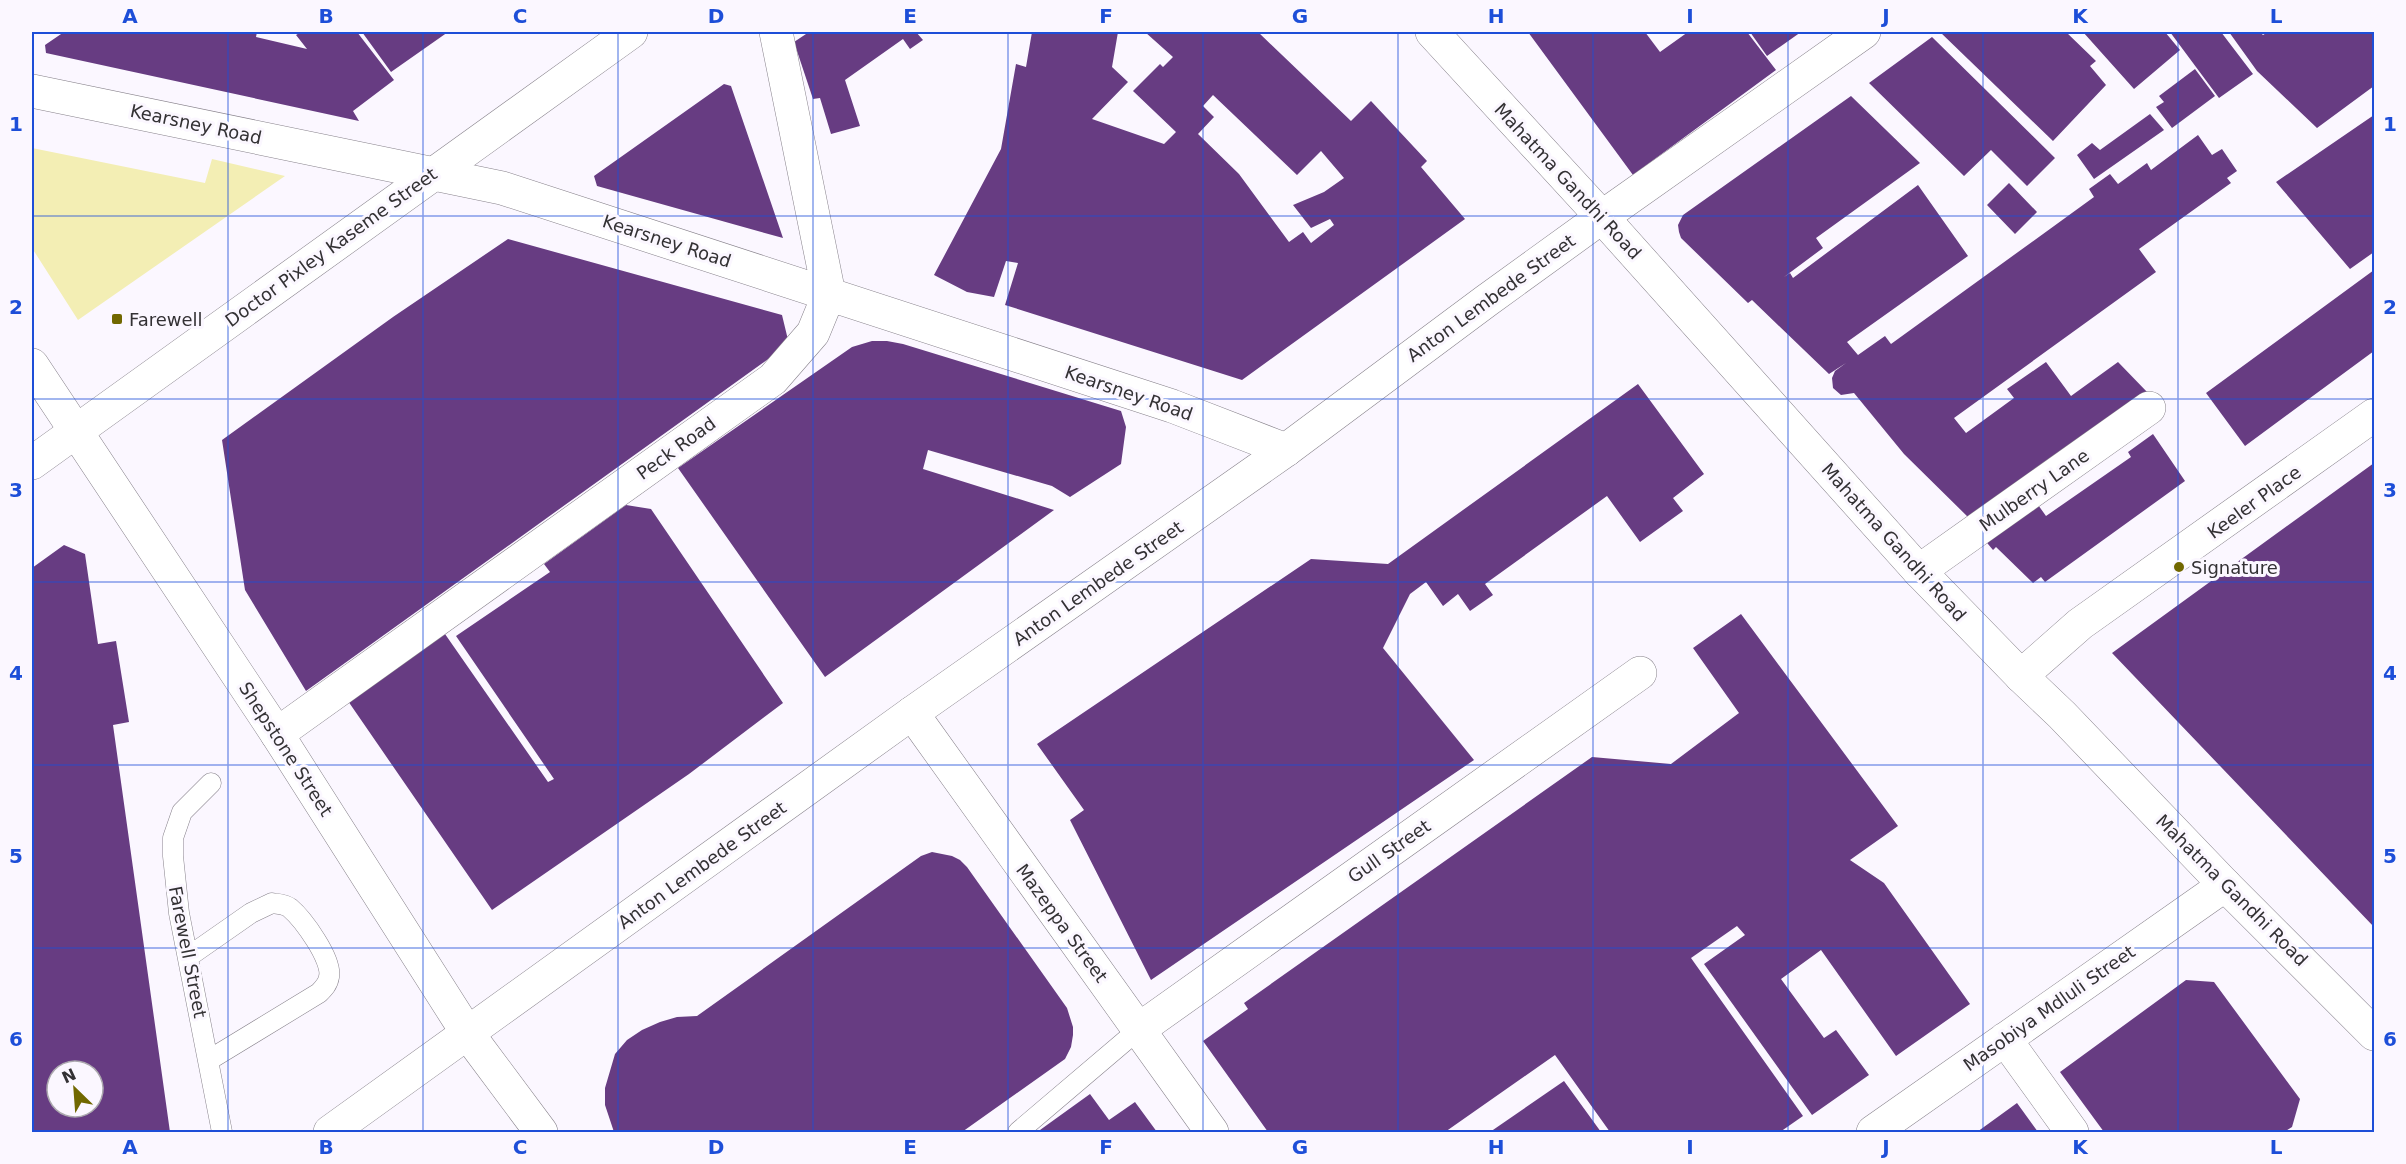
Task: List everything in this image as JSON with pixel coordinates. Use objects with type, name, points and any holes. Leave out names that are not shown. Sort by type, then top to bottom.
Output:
[{"type":"street","name":"Doctor Pixley Kaseme Street","points":[[32,464],[631,32]]},
{"type":"street","points":[[776,32],[829,294]]},
{"type":"street","name":"Mahatma Gandhi Road","points":[[1432,32],[1602,217],[1919,571],[2020,676],[2062,715],[2225,885],[2374,1034]]},
{"type":"street","name":"Anton Lembede Street","points":[[330,1132],[912,713],[1286,450],[1602,217],[1864,32]]},
{"type":"street","name":"Kearsney Road","points":[[32,91],[502,188],[1172,406],[1286,450]]},
{"type":"street","name":"Peck Road","points":[[277,734],[772,379],[813,333],[829,294]]},
{"type":"street","name":"Shepstone Street","points":[[32,365],[277,734],[468,1034],[541,1132]]},
{"type":"street","name":"Mulberry Lane","points":[[1919,571],[2149,408]]},
{"type":"street","name":"Keeler Place","points":[[2020,676],[2080,624],[2374,415]]},
{"type":"street","name":"Gull Street","points":[[1138,1030],[1640,673]]},
{"type":"street","name":"Mazeppa Street","points":[[912,713],[1212,1132]]},
{"type":"street","name":"Masobiya Mdluli Street","points":[[1873,1132],[2225,885]]},
{"type":"street","points":[[2004,1039],[2072,1132]]},
{"type":"lane","name":"Farewell Street","points":[[211,783],[182,812],[173,838],[174,881],[222,1132]]},
{"type":"lane","points":[[188,957],[251,913],[272,903],[289,908],[313,938],[327,960],[330,970],[326,986],[319,993],[209,1060]]},
{"type":"lane","points":[[1018,1132],[1138,1030]]},
{"type":"shaded area","points":[[32,148],[205,183],[212,159],[285,176],[78,320],[32,248]]},
{"type":"building","points":[[64,32],[257,32],[256,37],[307,49],[296,35],[301,32],[357,32],[394,80],[353,111],[359,121],[46,53],[45,45]]},
{"type":"building","points":[[362,32],[448,32],[391,72]]},
{"type":"building","points":[[809,32],[916,32],[923,40],[910,49],[903,39],[845,80],[860,126],[831,134],[820,98],[813,99],[794,42]]},
{"type":"building","points":[[1032,32],[1118,32],[1112,67],[1128,82],[1092,119],[1164,144],[1176,132],[1133,91],[1160,64],[1163,67],[1173,57],[1145,32],[1258,32],[1351,121],[1371,101],[1427,161],[1421,167],[1465,219],[1242,380],[1005,305],[1018,263],[1006,261],[994,297],[967,292],[934,275],[1001,149],[1016,64],[1026,67]],"holes":[[[1213,95],[1297,175],[1321,151],[1344,178],[1324,192],[1293,205],[1311,228],[1330,219],[1334,225],[1311,243],[1303,232],[1289,242],[1239,174],[1198,134],[1214,117],[1203,106]]]},
{"type":"building","points":[[1528,32],[1645,32],[1660,52],[1688,32],[1747,32],[1776,70],[1633,175]]},
{"type":"building","points":[[1750,32],[1801,32],[1767,56]]},
{"type":"building","points":[[1940,32],[2066,32],[2096,61],[2090,66],[2106,85],[2053,141]]},
{"type":"building","points":[[2083,32],[2165,32],[2180,50],[2134,89]]},
{"type":"building","points":[[2170,32],[2221,32],[2253,74],[2219,98]]},
{"type":"building","points":[[2229,32],[2260,32],[2263,35],[2268,32],[2374,32],[2374,86],[2317,128],[2257,71]]},
{"type":"building","points":[[1932,37],[2055,158],[2027,186],[1991,150],[1964,176],[1869,83]]},
{"type":"building","points":[[2195,69],[2215,96],[2172,128],[2156,107],[2164,102],[2159,96]]},
{"type":"building","points":[[724,84],[731,86],[783,238],[597,186],[594,176]]},
{"type":"building","points":[[1851,96],[1920,163],[1816,238],[1823,248],[1784,277],[1790,273],[1793,278],[1918,185],[1968,256],[1847,342],[1858,355],[1885,336],[1891,344],[2094,197],[2089,189],[2110,174],[2118,184],[2147,163],[2151,170],[2198,135],[2212,155],[2222,149],[2237,171],[2227,178],[2231,183],[2139,249],[2156,272],[1954,418],[1966,433],[2014,398],[2007,389],[2046,362],[2071,396],[2118,362],[2149,394],[1971,520],[1904,454],[1854,393],[1841,395],[1833,388],[1832,378],[1835,371],[1846,363],[1829,374],[1752,300],[1748,303],[1681,238],[1679,232],[1678,225],[1683,215]]},
{"type":"building","points":[[2150,114],[2164,130],[2094,179],[2077,155],[2092,143],[2100,150]]},
{"type":"building","points":[[2374,115],[2374,252],[2350,269],[2276,182]]},
{"type":"building","points":[[2009,183],[2037,212],[2015,234],[1987,205]]},
{"type":"building","points":[[508,239],[782,315],[789,344],[306,691],[245,590],[222,440],[393,317]]},
{"type":"building","points":[[2374,270],[2374,351],[2245,446],[2206,393]]},
{"type":"building","points":[[872,341],[903,344],[1121,411],[1126,427],[1121,464],[1070,497],[1052,486],[928,450],[923,469],[1054,510],[825,677],[678,468],[852,347]]},
{"type":"building","points":[[1638,384],[1704,474],[1673,498],[1683,511],[1640,542],[1607,496],[1485,584],[1493,595],[1470,611],[1458,594],[1443,606],[1426,582],[1410,594],[1383,648],[1474,760],[1151,980],[1070,820],[1084,810],[1037,744],[1311,559],[1388,564]]},
{"type":"building","points":[[2153,434],[2185,481],[2045,582],[2041,577],[2033,583],[1996,547],[1993,550],[1978,532],[2031,495],[2046,516],[2131,457],[2128,452]]},
{"type":"building","points":[[2374,463],[2374,927],[2112,653]]},
{"type":"building","points":[[626,505],[651,509],[783,703],[689,774],[492,910],[348,701],[445,634],[548,782],[554,779],[456,636],[550,572],[544,564]]},
{"type":"building","points":[[64,545],[85,554],[98,644],[116,641],[129,722],[113,725],[170,1132],[32,1132],[32,568]]},
{"type":"building","points":[[1741,614],[1898,826],[1850,860],[1884,883],[1970,1004],[1896,1056],[1821,950],[1781,979],[1824,1038],[1836,1030],[1869,1075],[1812,1115],[1704,964],[1745,935],[1737,926],[1691,958],[1803,1116],[1780,1132],[1610,1132],[1555,1055],[1445,1132],[1268,1132],[1203,1041],[1248,1009],[1244,1003],[1592,757],[1671,764],[1739,713],[1693,648]]},
{"type":"building","points":[[932,852],[952,856],[967,867],[1067,1008],[1073,1035],[1071,1047],[1065,1059],[962,1132],[614,1132],[605,1105],[605,1088],[615,1054],[627,1040],[660,1022],[677,1017],[697,1016],[921,856]]},
{"type":"building","points":[[2186,980],[2214,982],[2300,1099],[2292,1127],[2284,1132],[2104,1132],[2060,1072]]},
{"type":"building","points":[[1564,1081],[1601,1132],[1490,1132]]},
{"type":"building","points":[[1090,1094],[1109,1120],[1135,1102],[1157,1132],[1042,1132],[1040,1130]]},
{"type":"building","points":[[2017,1103],[2038,1132],[1977,1132]]},
{"type":"place","name":"Farewell","points":[[117,319]]},
{"type":"place","name":"Signature","points":[[2179,567]]}]
